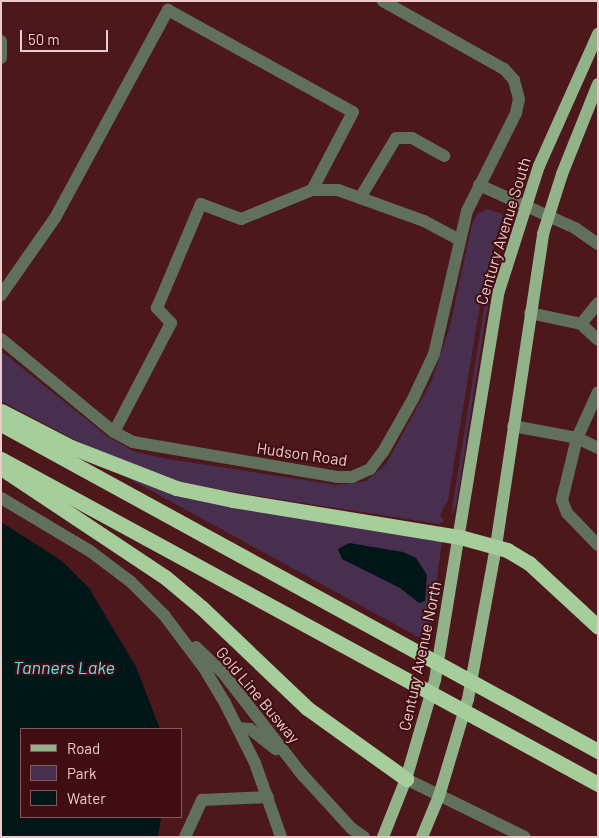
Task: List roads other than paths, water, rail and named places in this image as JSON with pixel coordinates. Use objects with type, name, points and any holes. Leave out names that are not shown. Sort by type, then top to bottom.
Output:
[{"type":"highway","points":[[1,411],[71,447],[176,488],[233,500],[460,537],[496,546],[529,563],[598,627]]},
{"type":"highway","points":[[1,424],[598,751]]},
{"type":"highway","points":[[1,459],[598,784]]},
{"type":"highway","points":[[1,469],[165,577],[202,608],[308,708],[406,779]]},
{"type":"main road","name":"Century Avenue South","points":[[460,537],[499,290],[524,206],[554,128],[598,34]]},
{"type":"main road","points":[[422,837],[439,796],[468,699],[496,546],[530,313],[548,216],[597,87]]},
{"type":"main road","name":"Century Avenue North","points":[[383,837],[406,779],[435,680],[460,537]]},
{"type":"street","name":"Hudson Road","points":[[1,339],[114,432],[133,442],[161,449],[327,475],[352,477],[366,472],[383,452],[434,354],[459,240],[479,185],[517,110],[519,95],[514,80],[496,64],[383,1]]},
{"type":"street","points":[[1,295],[55,218],[168,10],[353,112],[312,190]]},
{"type":"street","points":[[1,41],[1,58]]},
{"type":"street","points":[[360,198],[396,138],[412,138],[444,156]]},
{"type":"street","points":[[479,185],[575,228],[598,244]]},
{"type":"street","points":[[114,432],[171,323],[157,308],[201,204],[241,218],[312,190],[338,190],[424,221],[459,240]]},
{"type":"street","points":[[580,324],[598,303]]},
{"type":"street","points":[[530,313],[580,324],[598,340]]},
{"type":"street","points":[[598,392],[576,438],[562,500],[567,513],[598,545]]},
{"type":"street","points":[[513,426],[576,438],[598,448]]},
{"type":"street","points":[[1,498],[96,556],[131,582],[164,615],[204,668],[238,728],[268,797],[281,837]]},
{"type":"street","name":"Gold Line Busway","points":[[164,615],[223,673],[304,777]]},
{"type":"street","name":"Gold Line Busway","points":[[238,728],[250,729],[282,753],[351,828],[364,837]]},
{"type":"street","points":[[406,779],[525,837]]},
{"type":"street","points":[[189,835],[202,800],[268,797]]},
{"type":"water","name":"Tanners Lake","points":[[1,522],[62,561],[89,588],[136,667],[160,728],[20,728],[20,818],[161,818],[158,837],[1,837]]},
{"type":"water","points":[[349,543],[403,552],[416,558],[427,575],[425,601],[419,603],[400,588],[342,559],[338,549]]}]
